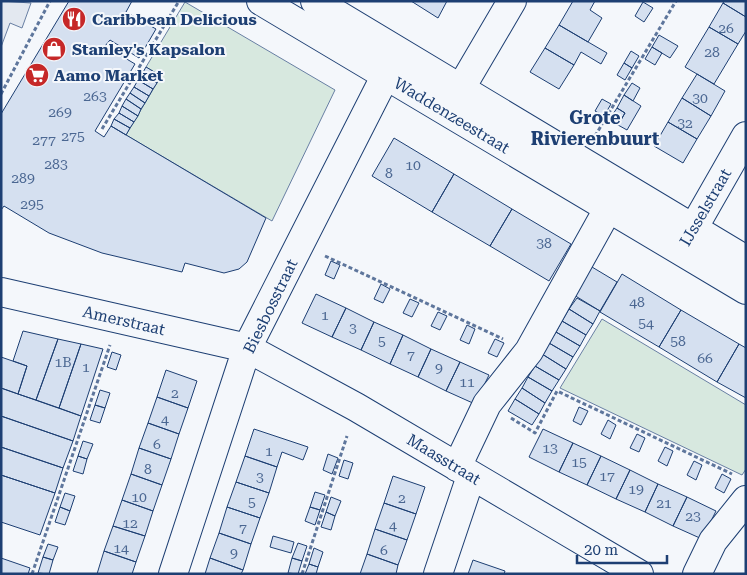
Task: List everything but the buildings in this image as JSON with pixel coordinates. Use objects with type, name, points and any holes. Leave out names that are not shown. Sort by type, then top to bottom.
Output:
[{"type":"street","name":"Waddenzeestraat","points":[[261,1],[385,75],[454,100],[581,161],[686,240],[746,290]]},
{"type":"street","name":"Waddenzeestraat","points":[[314,1],[398,51],[454,100],[608,209],[686,240],[746,260]]},
{"type":"street","points":[[454,100],[512,1]]},
{"type":"street","name":"Biesbosstraat","points":[[173,574],[247,348],[398,51]]},
{"type":"street","name":"IJsselstraat","points":[[686,240],[746,136]]},
{"type":"street","points":[[438,574],[464,471],[487,404],[529,351],[608,209]]},
{"type":"street","name":"Amerstraat","points":[[1,292],[247,348]]},
{"type":"street","name":"Maasstraat","points":[[247,348],[356,407],[639,574]]},
{"type":"street","points":[[697,574],[741,488]]},
{"type":"path","points":[[1,94],[50,3],[44,1]]},
{"type":"path","points":[[102,129],[179,1]]},
{"type":"path","points":[[581,161],[676,1]]},
{"type":"path","points":[[300,244],[529,351]]},
{"type":"path","points":[[32,574],[119,319]]},
{"type":"path","points":[[487,404],[535,433],[557,391],[741,488]]},
{"type":"path","points":[[302,574],[356,407]]},
{"type":"shaded area","points":[[1,1],[31,3],[22,28],[10,23],[1,47]]},
{"type":"shaded area","points":[[185,2],[335,90],[272,221],[126,135],[161,76],[146,67]]},
{"type":"shaded area","points":[[602,319],[746,405],[746,469],[742,475],[560,388]]},
{"type":"place","name":"Caribbean Delicious","points":[[74,19]]},
{"type":"place","name":"Stanley's Kapsalon","points":[[54,49]]},
{"type":"place","name":"Aamo Market","points":[[37,75]]},
{"type":"district","name":"Grote Rivierenbuurt","points":[[595,128]]}]
